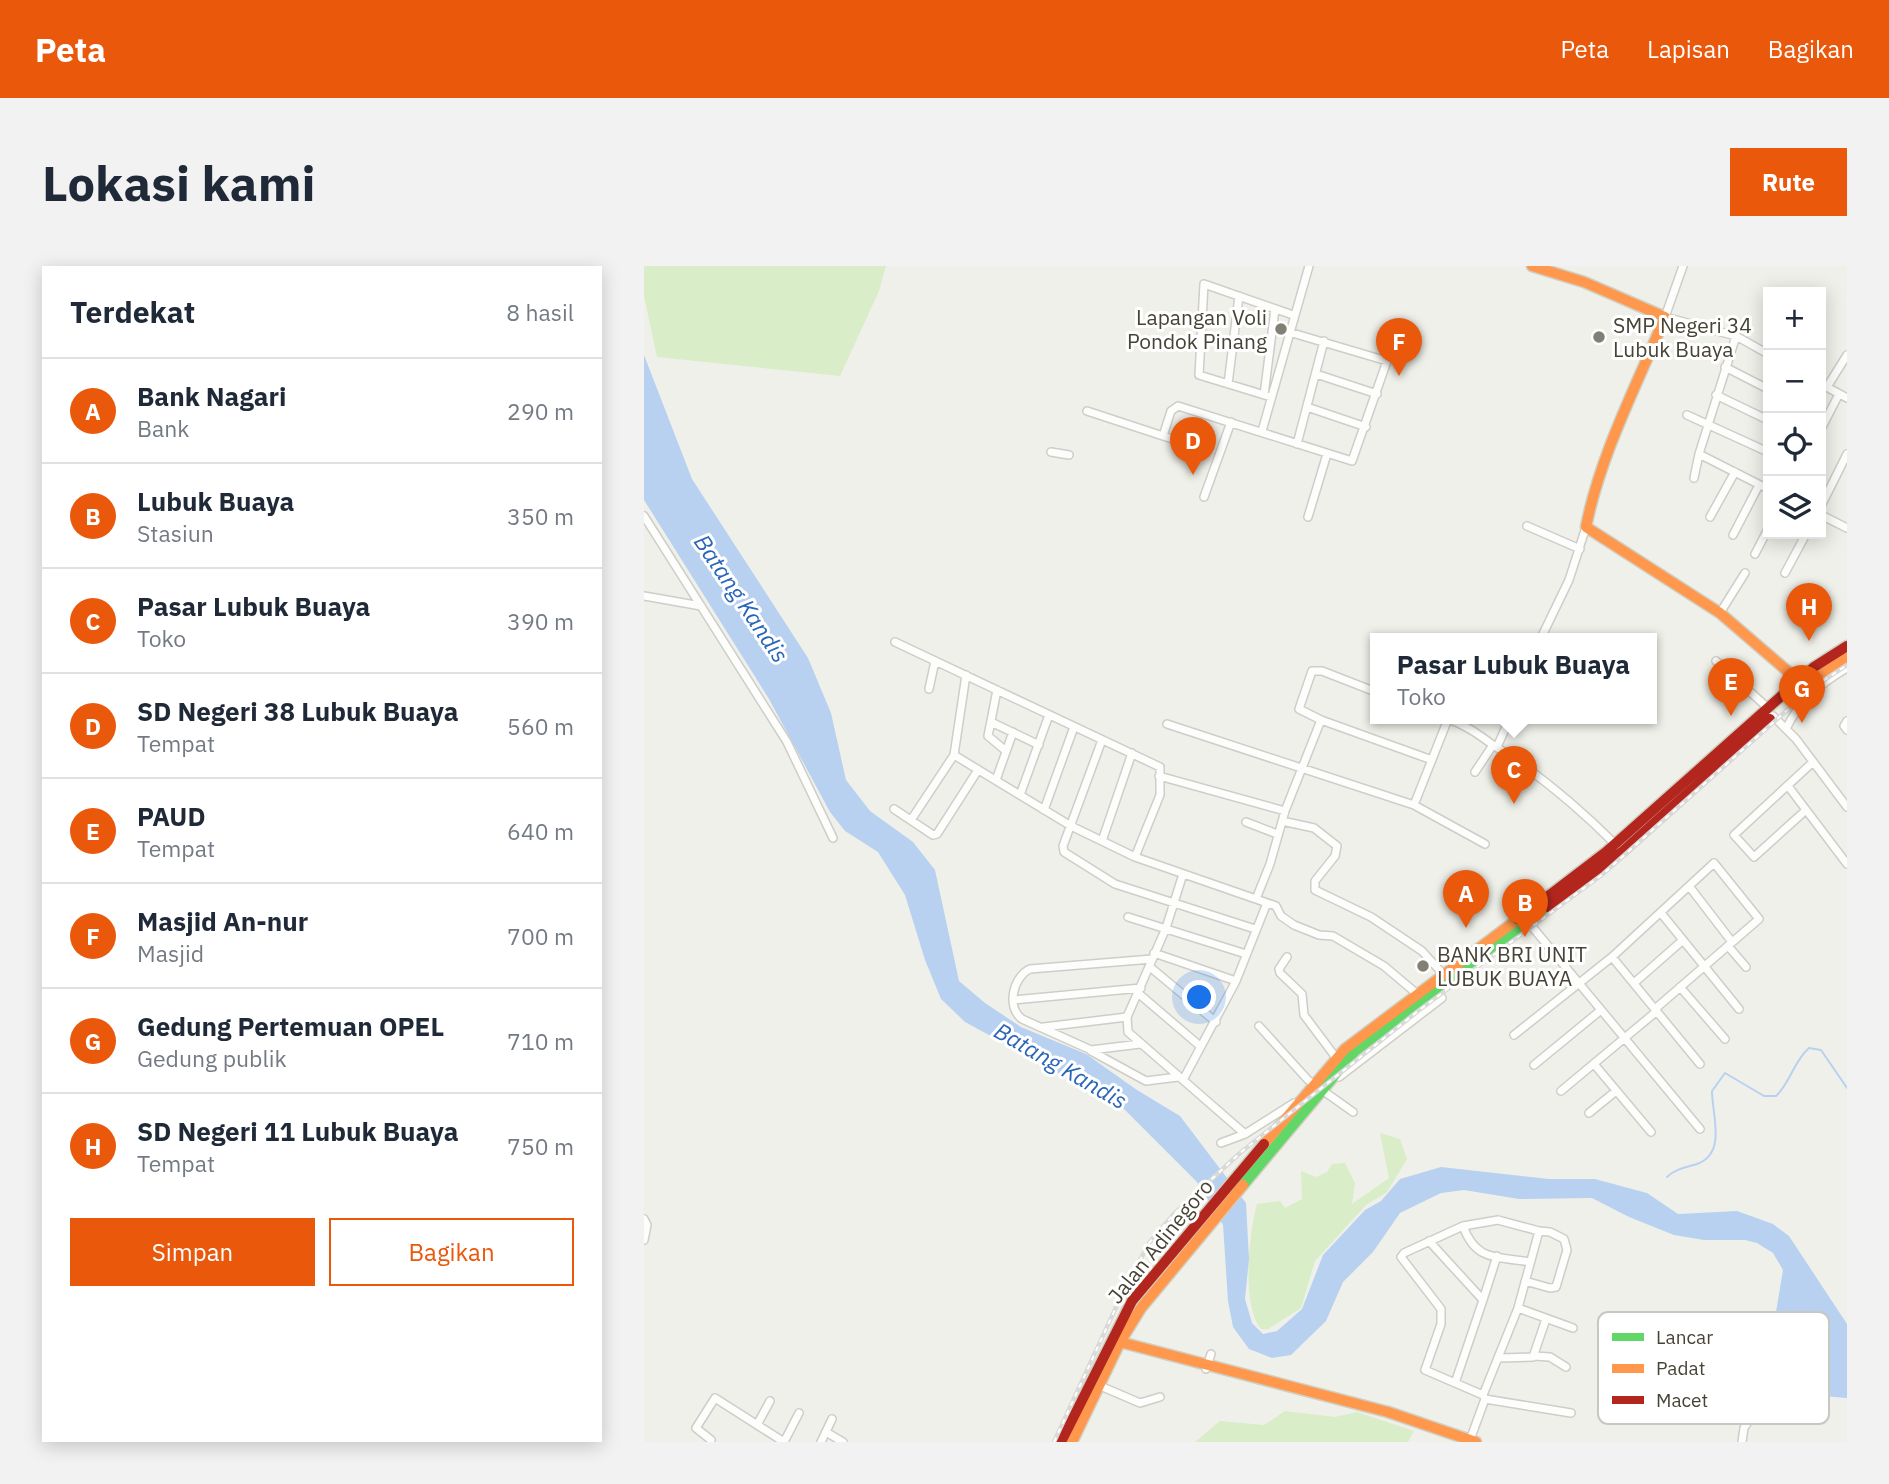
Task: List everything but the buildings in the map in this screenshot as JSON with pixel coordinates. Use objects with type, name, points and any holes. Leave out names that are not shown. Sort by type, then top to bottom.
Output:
[{"type":"main road","points":[[1532,266],[1584,282],[1665,317],[1612,446],[1590,506],[1586,527],[1720,613],[1799,681]]},
{"type":"main road","points":[[1320,1088],[1337,1059],[1355,1040],[1416,993],[1529,923],[1623,851],[1771,713],[1799,681],[1846,651]]},
{"type":"main road","points":[[1465,962],[1615,844],[1846,651]]},
{"type":"main road","points":[[1320,1088],[1354,1051],[1447,973]]},
{"type":"main road","name":"Jalan Adinegoro","points":[[1061,1442],[1114,1331],[1132,1301],[1235,1178],[1320,1088]]},
{"type":"main road","name":"Jalan Adinegoro","points":[[1072,1442],[1120,1342],[1152,1293],[1245,1186],[1320,1088]]},
{"type":"main road","points":[[1120,1342],[1206,1369],[1367,1404],[1473,1441]]},
{"type":"street","points":[[1268,396],[1309,266]]},
{"type":"street","points":[[1683,266],[1665,317],[1736,336],[1763,351]]},
{"type":"street","points":[[1268,396],[1204,377],[1198,370],[1204,284],[1293,315]]},
{"type":"street","points":[[1228,384],[1239,296]]},
{"type":"street","points":[[1262,431],[1268,396],[1275,309]]},
{"type":"street","points":[[1163,436],[1171,411],[1178,406],[1352,461],[1387,361],[1289,332]]},
{"type":"street","points":[[1694,478],[1708,422],[1736,336]]},
{"type":"street","points":[[1297,444],[1324,341]]},
{"type":"street","points":[[1826,383],[1847,355]]},
{"type":"street","points":[[1725,367],[1763,386]]},
{"type":"street","points":[[1316,374],[1377,394]]},
{"type":"street","points":[[1826,387],[1843,396],[1826,422]]},
{"type":"street","points":[[1716,395],[1763,418]]},
{"type":"street","points":[[1307,407],[1366,427]]},
{"type":"street","points":[[1087,411],[1189,444],[1192,463]]},
{"type":"street","points":[[1687,415],[1708,422],[1763,450]]},
{"type":"street","points":[[1204,497],[1231,422]]},
{"type":"street","points":[[1051,452],[1069,455]]},
{"type":"street","points":[[1308,517],[1328,454]]},
{"type":"street","points":[[1699,454],[1763,487]]},
{"type":"street","points":[[1826,496],[1847,454]]},
{"type":"street","points":[[1710,517],[1735,472]]},
{"type":"street","points":[[1733,535],[1759,485]]},
{"type":"street","points":[[644,516],[787,742],[833,838]]},
{"type":"street","points":[[1826,518],[1847,528]]},
{"type":"street","points":[[1527,526],[1580,549]]},
{"type":"street","points":[[1543,633],[1569,580],[1586,527]]},
{"type":"street","points":[[1755,554],[1763,539]]},
{"type":"street","points":[[1785,573],[1803,539]]},
{"type":"street","points":[[1720,613],[1745,573]]},
{"type":"street","points":[[644,596],[701,606]]},
{"type":"street","points":[[895,642],[1160,767],[1160,795],[1135,857]]},
{"type":"street","points":[[1716,660],[1786,729],[1847,807]]},
{"type":"street","points":[[929,689],[935,661]]},
{"type":"street","points":[[1786,729],[1797,706],[1847,668]]},
{"type":"street","points":[[1370,690],[1314,670],[1299,709],[1321,720],[1432,760]]},
{"type":"street","points":[[911,820],[954,755],[965,675]]},
{"type":"street","points":[[997,690],[989,739],[1006,751]]},
{"type":"street","points":[[1020,795],[1049,715]]},
{"type":"street","points":[[1256,899],[1270,864],[1285,811],[1321,720]]},
{"type":"street","points":[[991,722],[1039,745]]},
{"type":"street","points":[[1847,722],[1844,726],[1847,730]]},
{"type":"street","points":[[1167,724],[1414,805],[1485,844]]},
{"type":"street","points":[[1414,805],[1449,724]]},
{"type":"street","points":[[1459,724],[1571,800],[1615,844]]},
{"type":"street","points":[[1475,772],[1495,746],[1507,724]]},
{"type":"street","points":[[1044,810],[1074,727]]},
{"type":"street","points":[[996,780],[1013,732]]},
{"type":"street","points":[[1102,740],[1063,846],[1064,852],[1115,884],[1175,901],[1255,929]]},
{"type":"street","points":[[1102,841],[1132,753]]},
{"type":"street","points":[[954,755],[1071,827],[1135,857],[1276,906],[1281,916],[1294,925],[1319,935],[1333,936],[1389,970],[1416,993]]},
{"type":"street","points":[[1806,810],[1756,856],[1752,856],[1734,835],[1813,762]]},
{"type":"street","points":[[894,809],[933,835],[937,834],[978,770]]},
{"type":"street","points":[[1159,776],[1285,811]]},
{"type":"street","points":[[1788,786],[1847,864]]},
{"type":"street","points":[[1282,821],[1314,828],[1337,846],[1337,852],[1315,881],[1315,890],[1371,917],[1422,951],[1447,973]]},
{"type":"street","points":[[1246,822],[1277,834]]},
{"type":"street","points":[[1514,1035],[1612,957],[1714,863],[1759,919],[1626,1038],[1561,1091]]},
{"type":"street","points":[[1183,874],[1166,928],[1127,1017],[1128,1032],[1245,1134]]},
{"type":"street","points":[[1689,887],[1746,967]]},
{"type":"street","points":[[1181,1078],[1216,1022],[1236,981],[1267,902]]},
{"type":"street","points":[[1661,913],[1739,1009]]},
{"type":"street","points":[[1128,917],[1246,954]]},
{"type":"street","points":[[1529,923],[1700,1129]]},
{"type":"street","points":[[1634,983],[1683,940]]},
{"type":"street","points":[[1287,957],[1279,969],[1280,972],[1302,994],[1304,1015],[1337,1059]]},
{"type":"street","points":[[1612,957],[1700,1064]]},
{"type":"street","points":[[1152,960],[1216,1022]]},
{"type":"street","points":[[1181,1078],[1146,1081],[1091,1050],[1018,1016],[1013,1000],[1016,984],[1030,969],[1152,960],[1236,981]]},
{"type":"street","points":[[1680,987],[1725,1039]]},
{"type":"street","points":[[1013,1000],[1140,990],[1200,1045]]},
{"type":"street","points":[[1221,1143],[1245,1134],[1320,1088],[1441,998]]},
{"type":"street","points":[[1534,1065],[1601,1010]]},
{"type":"street","points":[[1043,1027],[1127,1017]]},
{"type":"street","points":[[1259,1026],[1320,1088],[1353,1112]]},
{"type":"street","points":[[1091,1050],[1140,1044]]},
{"type":"street","points":[[1594,1064],[1651,1132]]},
{"type":"street","points":[[1589,1113],[1616,1091]]},
{"type":"street","points":[[644,1219],[648,1225],[644,1240]]},
{"type":"street","points":[[1525,1281],[1556,1287],[1567,1250],[1564,1240],[1550,1232],[1498,1220],[1463,1226],[1401,1257],[1441,1309],[1441,1324],[1425,1370],[1484,1397],[1571,1413]]},
{"type":"street","points":[[1463,1226],[1467,1238],[1481,1254],[1530,1262]]},
{"type":"street","points":[[1473,1441],[1484,1397],[1518,1308],[1539,1231]]},
{"type":"street","points":[[1429,1241],[1483,1300]]},
{"type":"street","points":[[1455,1383],[1497,1256]]},
{"type":"street","points":[[1476,1294],[1480,1313]]},
{"type":"street","points":[[1518,1308],[1573,1328]]},
{"type":"street","points":[[1534,1356],[1546,1319]]},
{"type":"street","points":[[1206,1369],[1211,1354]]},
{"type":"street","points":[[1499,1358],[1550,1357],[1566,1367]]},
{"type":"street","points":[[1098,1385],[1140,1403],[1160,1397]]},
{"type":"street","points":[[711,1441],[696,1429],[715,1398],[784,1442],[799,1413]]},
{"type":"street","points":[[757,1425],[770,1401]]},
{"type":"street","points":[[821,1442],[832,1419]]},
{"type":"street","points":[[1742,1442],[1747,1424]]},
{"type":"street","points":[[826,1432],[843,1442]]},
{"type":"green space","points":[[644,266],[886,266],[879,291],[840,376],[657,357],[644,296]]},
{"type":"green space","points":[[1380,1133],[1400,1139],[1407,1159],[1387,1192],[1366,1205],[1315,1261],[1301,1308],[1268,1329],[1261,1329],[1251,1303],[1248,1268],[1257,1204],[1280,1201],[1285,1208],[1302,1199],[1301,1171],[1316,1177],[1327,1172],[1332,1164],[1345,1163],[1355,1183],[1352,1204],[1389,1178]]},
{"type":"green space","points":[[1285,1411],[1335,1417],[1357,1412],[1414,1431],[1408,1442],[1195,1442],[1220,1421],[1264,1425]]},
{"type":"water","name":"Batang Kandis","points":[[644,355],[692,479],[808,658],[831,713],[846,780],[870,811],[913,842],[935,870],[959,981],[985,1003],[1021,1027],[1086,1054],[1180,1116],[1246,1203],[1249,1259],[1245,1299],[1252,1323],[1263,1334],[1277,1331],[1302,1309],[1323,1255],[1365,1210],[1381,1201],[1400,1179],[1441,1167],[1549,1179],[1595,1179],[1647,1193],[1678,1214],[1737,1211],[1773,1224],[1789,1236],[1847,1324],[1847,1398],[1829,1397],[1829,1312],[1776,1312],[1783,1270],[1773,1253],[1757,1243],[1745,1240],[1704,1240],[1674,1235],[1629,1217],[1592,1198],[1519,1199],[1464,1190],[1441,1193],[1400,1213],[1373,1252],[1343,1282],[1326,1321],[1291,1355],[1272,1358],[1249,1349],[1233,1327],[1228,1301],[1223,1225],[1197,1182],[1123,1108],[965,1022],[941,999],[925,960],[905,895],[878,852],[845,831],[830,812],[769,699],[644,500]]},
{"type":"waterway","points":[[1667,1177],[1677,1170],[1706,1159],[1712,1151],[1716,1132],[1712,1091],[1725,1073],[1764,1096],[1776,1096],[1809,1048],[1821,1050],[1847,1088]]},
{"type":"railway","points":[[1054,1442],[1124,1290],[1149,1243],[1174,1214],[1240,1153],[1418,1011],[1603,874],[1812,688],[1847,665]]},
{"type":"traffic: fast","points":[[1243,1185],[1355,1051],[1548,907]]},
{"type":"traffic: slow","points":[[1532,266],[1584,282],[1665,317],[1600,473],[1586,527],[1720,613],[1799,681]]},
{"type":"traffic: slow","points":[[1806,685],[1847,657]]},
{"type":"traffic: slow","points":[[1264,1144],[1345,1049],[1518,919]]},
{"type":"traffic: slow","points":[[1072,1442],[1120,1342],[1141,1308],[1243,1185]]},
{"type":"traffic: slow","points":[[1120,1342],[1388,1412],[1476,1442]]},
{"type":"traffic: jam","points":[[1518,919],[1606,852],[1814,667],[1847,646]]},
{"type":"traffic: jam","points":[[1548,907],[1623,851],[1770,719]]},
{"type":"traffic: jam","points":[[1061,1442],[1132,1301],[1264,1144]]},
{"type":"place","name":"Lapangan Voli Pondok Pinang","points":[[1281,329]]},
{"type":"place","name":"SMP Negeri 34 Lubuk Buaya","points":[[1599,337]]},
{"type":"place","name":"Masjid An-nur","points":[[1399,376]]},
{"type":"place","name":"SD Negeri 38 Lubuk Buaya","points":[[1193,475]]},
{"type":"place","name":"SD Negeri 11 Lubuk Buaya","points":[[1809,641]]},
{"type":"place","name":"PAUD","points":[[1731,716]]},
{"type":"place","name":"Gedung Pertemuan OPEL","points":[[1802,723]]},
{"type":"place","name":"Pasar Lubuk Buaya","points":[[1514,804]]},
{"type":"place","name":"Bank Nagari","points":[[1466,928]]},
{"type":"place","name":"Lubuk Buaya","points":[[1525,937]]},
{"type":"place","name":"BANK BRI UNIT LUBUK BUAYA","points":[[1423,966]]}]
